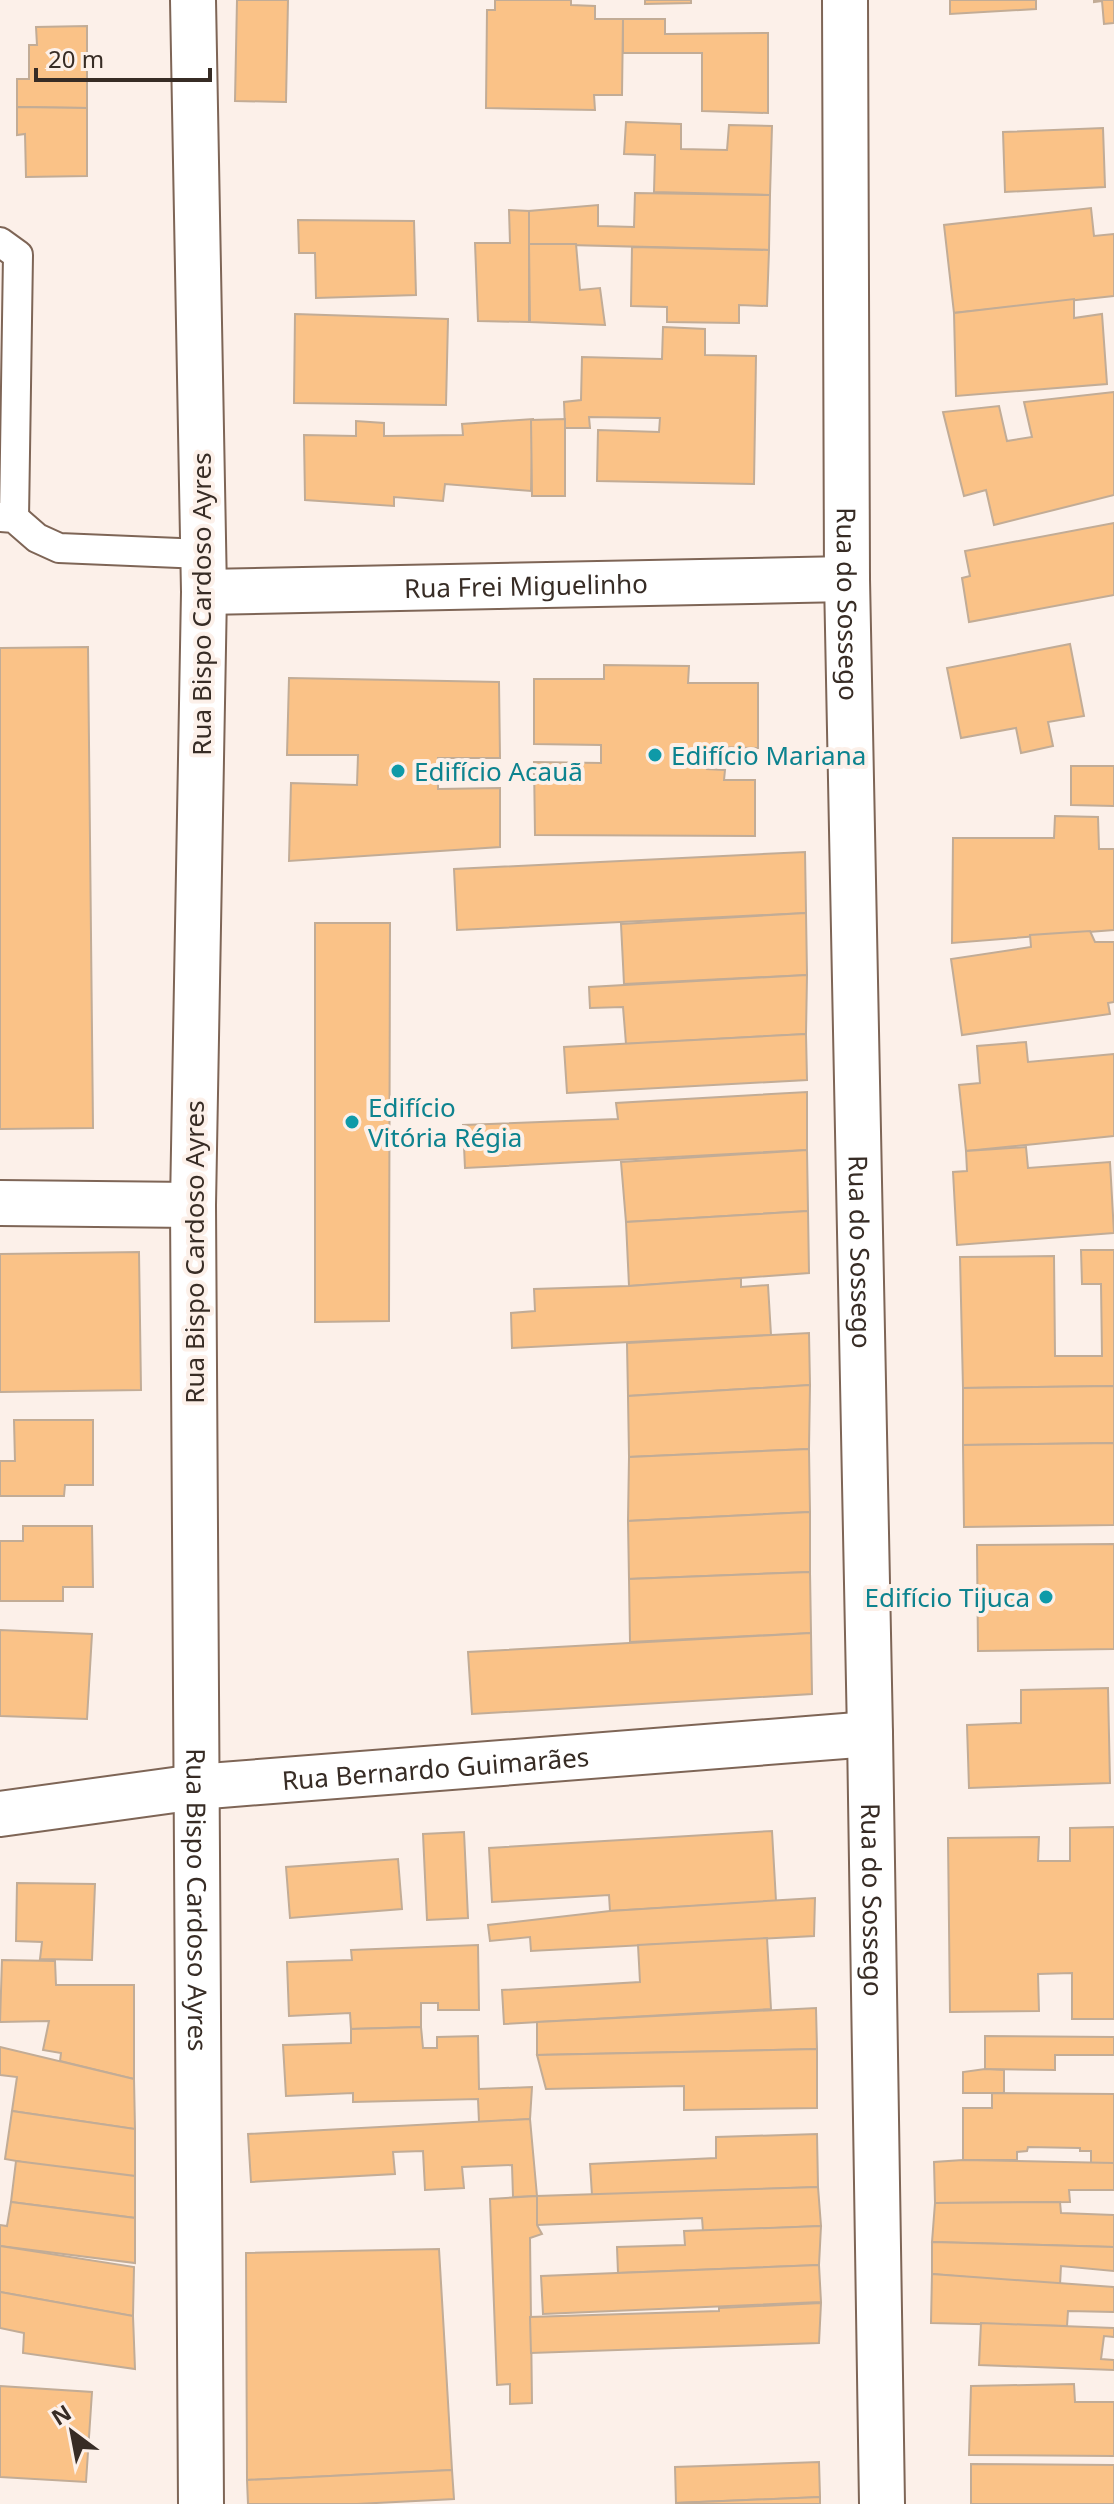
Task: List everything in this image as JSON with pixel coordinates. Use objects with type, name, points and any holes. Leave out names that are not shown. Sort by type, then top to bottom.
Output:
[{"type":"street","name":"Rua Bispo Cardoso Ayres","points":[[193,0],[204,573],[193,1205],[201,2504]]},
{"type":"street","name":"Rua do Sossego","points":[[845,0],[847,579],[882,2504]]},
{"type":"street","name":"Rua Frei Miguelinho","points":[[204,573],[847,579]]},
{"type":"street","points":[[0,1203],[193,1205]]},
{"type":"street","name":"Rua Bernardo Guimarães","points":[[0,1814],[196,1787],[870,1734]]},
{"type":"lane","points":[[0,242],[18,255],[7,518],[59,548],[204,573]]},
{"type":"building","points":[[237,0],[288,0],[286,102],[235,101]]},
{"type":"building","points":[[495,0],[571,0],[571,5],[595,6],[595,19],[623,19],[622,95],[594,95],[595,110],[486,108],[487,10],[495,10]]},
{"type":"building","points":[[645,0],[691,0],[691,3],[645,4]]},
{"type":"building","points":[[950,0],[1036,0],[1036,9],[950,14]]},
{"type":"building","points":[[1094,0],[1114,0],[1114,23],[1104,24],[1102,1]]},
{"type":"building","points":[[623,19],[665,19],[665,34],[768,33],[768,113],[702,111],[702,53],[623,53]]},
{"type":"building","points":[[87,26],[87,108],[17,107],[17,79],[29,79],[29,45],[37,45],[36,27]]},
{"type":"building","points":[[17,107],[87,108],[87,176],[26,177],[25,134],[17,135]]},
{"type":"building","points":[[626,122],[681,124],[681,149],[727,150],[729,125],[772,126],[770,195],[654,192],[655,155],[624,154]]},
{"type":"building","points":[[1103,128],[1105,187],[1005,192],[1003,132]]},
{"type":"building","points":[[635,193],[770,195],[769,250],[529,244],[529,211],[598,205],[598,226],[634,227]]},
{"type":"building","points":[[1091,208],[1094,236],[1114,234],[1114,296],[954,313],[944,225]]},
{"type":"building","points":[[509,210],[529,211],[529,322],[478,321],[475,243],[510,243]]},
{"type":"building","points":[[298,220],[414,221],[416,295],[316,298],[315,253],[299,253]]},
{"type":"building","points":[[529,244],[576,244],[580,290],[600,288],[605,325],[530,322]]},
{"type":"building","points":[[632,247],[769,250],[767,306],[739,305],[739,323],[667,322],[667,307],[631,306]]},
{"type":"building","points":[[1074,299],[1074,318],[1102,314],[1107,384],[956,396],[954,313]]},
{"type":"building","points":[[295,314],[448,319],[446,405],[294,403]]},
{"type":"building","points":[[663,327],[705,329],[705,355],[756,356],[754,484],[597,481],[598,430],[659,432],[660,418],[589,417],[590,428],[565,428],[564,402],[581,400],[582,357],[662,359]]},
{"type":"building","points":[[1114,392],[1114,495],[994,525],[986,490],[964,496],[943,412],[999,406],[1007,441],[1032,437],[1024,402]]},
{"type":"building","points":[[533,419],[531,491],[445,484],[443,501],[394,497],[394,506],[305,500],[304,435],[356,436],[356,421],[384,423],[384,436],[463,435],[462,424]]},
{"type":"building","points":[[565,419],[565,496],[532,496],[531,420]]},
{"type":"building","points":[[1114,523],[1114,595],[969,622],[962,578],[970,576],[965,551]]},
{"type":"building","points":[[1070,644],[1084,716],[1048,722],[1053,746],[1021,753],[1016,728],[961,738],[947,668]]},
{"type":"building","points":[[88,647],[93,1128],[0,1129],[0,648]]},
{"type":"building","name":"Edifício Mariana","points":[[604,665],[689,666],[688,683],[758,683],[758,748],[708,747],[707,769],[725,770],[724,780],[755,780],[755,836],[535,835],[534,762],[601,763],[601,745],[534,744],[534,679],[604,679]]},
{"type":"building","name":"Edifício Acauã","points":[[289,678],[499,682],[500,758],[438,758],[438,789],[500,788],[500,847],[289,861],[291,783],[357,785],[358,755],[287,755]]},
{"type":"building","points":[[1071,766],[1114,766],[1114,806],[1071,805]]},
{"type":"building","points":[[1055,816],[1098,817],[1099,849],[1114,849],[1114,930],[952,943],[953,838],[1054,838]]},
{"type":"building","points":[[805,852],[806,913],[457,930],[454,869]]},
{"type":"building","points":[[806,913],[807,975],[624,984],[621,924]]},
{"type":"building","name":"Edifício Vitória Régia","points":[[315,923],[390,923],[389,1321],[315,1322]]},
{"type":"building","points":[[1090,931],[1095,942],[1114,942],[1114,1002],[1108,1003],[1110,1014],[962,1035],[951,959],[1031,947],[1030,935]]},
{"type":"building","points":[[807,975],[806,1034],[626,1044],[623,1007],[590,1008],[589,987]]},
{"type":"building","points":[[806,1034],[807,1080],[567,1093],[564,1047]]},
{"type":"building","points":[[1026,1042],[1028,1062],[1114,1054],[1114,1136],[966,1151],[959,1085],[980,1083],[977,1046]]},
{"type":"building","points":[[807,1092],[807,1150],[465,1168],[463,1125],[618,1119],[616,1103]]},
{"type":"building","points":[[1026,1147],[1028,1168],[1110,1162],[1114,1233],[957,1245],[953,1172],[967,1171],[966,1151]]},
{"type":"building","points":[[807,1150],[808,1211],[626,1222],[621,1162]]},
{"type":"building","points":[[808,1211],[809,1273],[629,1286],[626,1222]]},
{"type":"building","points":[[1081,1250],[1114,1250],[1114,1386],[963,1388],[960,1257],[1054,1256],[1055,1356],[1102,1356],[1101,1284],[1082,1284]]},
{"type":"building","points":[[139,1252],[141,1390],[0,1392],[0,1254]]},
{"type":"building","points":[[741,1278],[741,1287],[768,1285],[771,1335],[512,1348],[511,1313],[535,1311],[534,1289]]},
{"type":"building","points":[[809,1333],[810,1385],[628,1396],[627,1343]]},
{"type":"building","points":[[810,1385],[809,1449],[629,1457],[628,1396]]},
{"type":"building","points":[[1114,1386],[1114,1443],[963,1445],[963,1388]]},
{"type":"building","points":[[14,1420],[93,1420],[93,1485],[65,1485],[64,1496],[0,1496],[0,1461],[15,1461]]},
{"type":"building","points":[[1114,1443],[1114,1525],[964,1527],[963,1445]]},
{"type":"building","points":[[809,1449],[810,1512],[628,1521],[629,1457]]},
{"type":"building","points":[[810,1512],[810,1572],[629,1579],[628,1521]]},
{"type":"building","points":[[23,1526],[92,1526],[93,1587],[63,1587],[63,1601],[0,1601],[0,1541],[23,1541]]},
{"type":"building","name":"Edifício Tijuca","points":[[1114,1544],[1114,1649],[978,1651],[977,1545]]},
{"type":"building","points":[[810,1572],[811,1633],[630,1642],[629,1579]]},
{"type":"building","points":[[0,1630],[92,1634],[87,1719],[0,1716]]},
{"type":"building","points":[[811,1633],[812,1694],[472,1714],[468,1652]]},
{"type":"building","points":[[1108,1688],[1110,1783],[969,1788],[967,1725],[1021,1723],[1021,1690]]},
{"type":"building","points":[[1114,1827],[1114,2019],[1072,2019],[1072,1973],[1038,1974],[1039,2011],[950,2012],[948,1838],[1039,1837],[1038,1861],[1070,1861],[1070,1828]]},
{"type":"building","points":[[772,1831],[776,1901],[610,1911],[609,1895],[492,1902],[489,1848]]},
{"type":"building","points":[[464,1832],[468,1918],[427,1920],[423,1834]]},
{"type":"building","points":[[398,1859],[402,1909],[290,1918],[286,1867]]},
{"type":"building","points":[[17,1883],[95,1884],[92,1960],[40,1959],[42,1942],[16,1941]]},
{"type":"building","points":[[815,1898],[814,1936],[531,1951],[530,1937],[490,1941],[488,1925],[610,1911]]},
{"type":"building","points":[[767,1938],[771,2009],[504,2024],[502,1990],[640,1982],[638,1945]]},
{"type":"building","points":[[478,1945],[479,2010],[438,2010],[438,2003],[421,2003],[421,2027],[351,2029],[350,2013],[289,2016],[287,1962],[352,1960],[351,1950]]},
{"type":"building","points":[[2,1960],[55,1961],[56,1985],[134,1985],[134,2079],[60,2061],[61,2053],[43,2050],[49,2021],[0,2022]]},
{"type":"building","points":[[816,2008],[817,2049],[537,2055],[537,2022]]},
{"type":"building","points":[[421,2027],[423,2048],[437,2048],[437,2037],[478,2036],[479,2089],[532,2087],[530,2119],[479,2122],[478,2099],[353,2102],[353,2093],[286,2096],[283,2045],[351,2043],[351,2029]]},
{"type":"building","points":[[985,2036],[1114,2037],[1114,2055],[1055,2055],[1055,2070],[985,2069]]},
{"type":"building","points":[[0,2047],[134,2079],[135,2129],[12,2111],[17,2077],[0,2075]]},
{"type":"building","points":[[817,2049],[817,2108],[684,2110],[684,2086],[546,2089],[537,2055]]},
{"type":"building","points":[[1004,2070],[1004,2093],[963,2093],[963,2072]]},
{"type":"building","points":[[992,2093],[1114,2094],[1114,2163],[1091,2163],[1091,2151],[1080,2151],[1080,2148],[1028,2147],[1027,2151],[1017,2152],[1017,2160],[963,2160],[963,2108],[992,2108]]},
{"type":"building","points":[[12,2111],[135,2129],[135,2182],[5,2159]]},
{"type":"building","points":[[530,2119],[537,2196],[513,2197],[512,2165],[462,2167],[464,2188],[425,2190],[423,2151],[393,2152],[395,2174],[251,2182],[248,2134]]},
{"type":"building","points":[[817,2134],[818,2187],[592,2195],[590,2164],[716,2158],[716,2137]]},
{"type":"building","points":[[16,2161],[135,2176],[135,2218],[11,2202]]},
{"type":"building","points":[[934,2162],[1114,2163],[1114,2190],[1069,2190],[1070,2202],[935,2203]]},
{"type":"building","points":[[818,2187],[821,2226],[703,2231],[702,2218],[537,2225],[537,2196]]},
{"type":"building","points":[[537,2196],[537,2225],[542,2234],[530,2238],[532,2403],[510,2404],[510,2384],[497,2385],[490,2199]]},
{"type":"building","points":[[11,2202],[135,2218],[135,2263],[0,2246],[0,2225],[7,2226]]},
{"type":"building","points":[[1060,2202],[1061,2213],[1114,2215],[1114,2247],[932,2242],[935,2203]]},
{"type":"building","points":[[821,2226],[819,2265],[618,2273],[617,2247],[685,2245],[684,2231]]},
{"type":"building","points":[[932,2242],[1114,2247],[1114,2271],[1061,2266],[1060,2285],[932,2274]]},
{"type":"building","points":[[0,2246],[134,2267],[133,2316],[0,2292]]},
{"type":"building","points":[[439,2249],[452,2470],[247,2480],[246,2253]]},
{"type":"building","points":[[819,2265],[821,2302],[543,2314],[541,2276]]},
{"type":"building","points":[[932,2274],[1114,2287],[1114,2312],[1068,2311],[1067,2326],[931,2323]]},
{"type":"building","points":[[0,2292],[133,2316],[135,2369],[23,2353],[24,2333],[0,2328]]},
{"type":"building","points":[[821,2303],[819,2343],[531,2353],[530,2317],[719,2311],[719,2308]]},
{"type":"building","points":[[981,2323],[1114,2328],[1114,2337],[1104,2336],[1101,2359],[1114,2360],[1114,2370],[979,2365]]},
{"type":"building","points":[[1074,2384],[1075,2402],[1114,2402],[1114,2456],[969,2455],[971,2386]]},
{"type":"building","points":[[0,2386],[92,2392],[86,2482],[0,2477]]},
{"type":"building","points":[[819,2462],[820,2497],[676,2503],[675,2467]]},
{"type":"building","points":[[971,2464],[1114,2465],[1114,2504],[971,2504]]},
{"type":"building","points":[[452,2470],[454,2499],[357,2504],[248,2504],[247,2480]]},
{"type":"building","points":[[820,2497],[820,2504],[676,2504],[676,2503]]},
{"type":"place","name":"Edifício Mariana","points":[[655,755]]},
{"type":"place","name":"Edifício Acauã","points":[[398,771]]},
{"type":"place","name":"Edifício Vitória Régia","points":[[352,1122]]},
{"type":"place","name":"Edifício Tijuca","points":[[1046,1597]]}]
